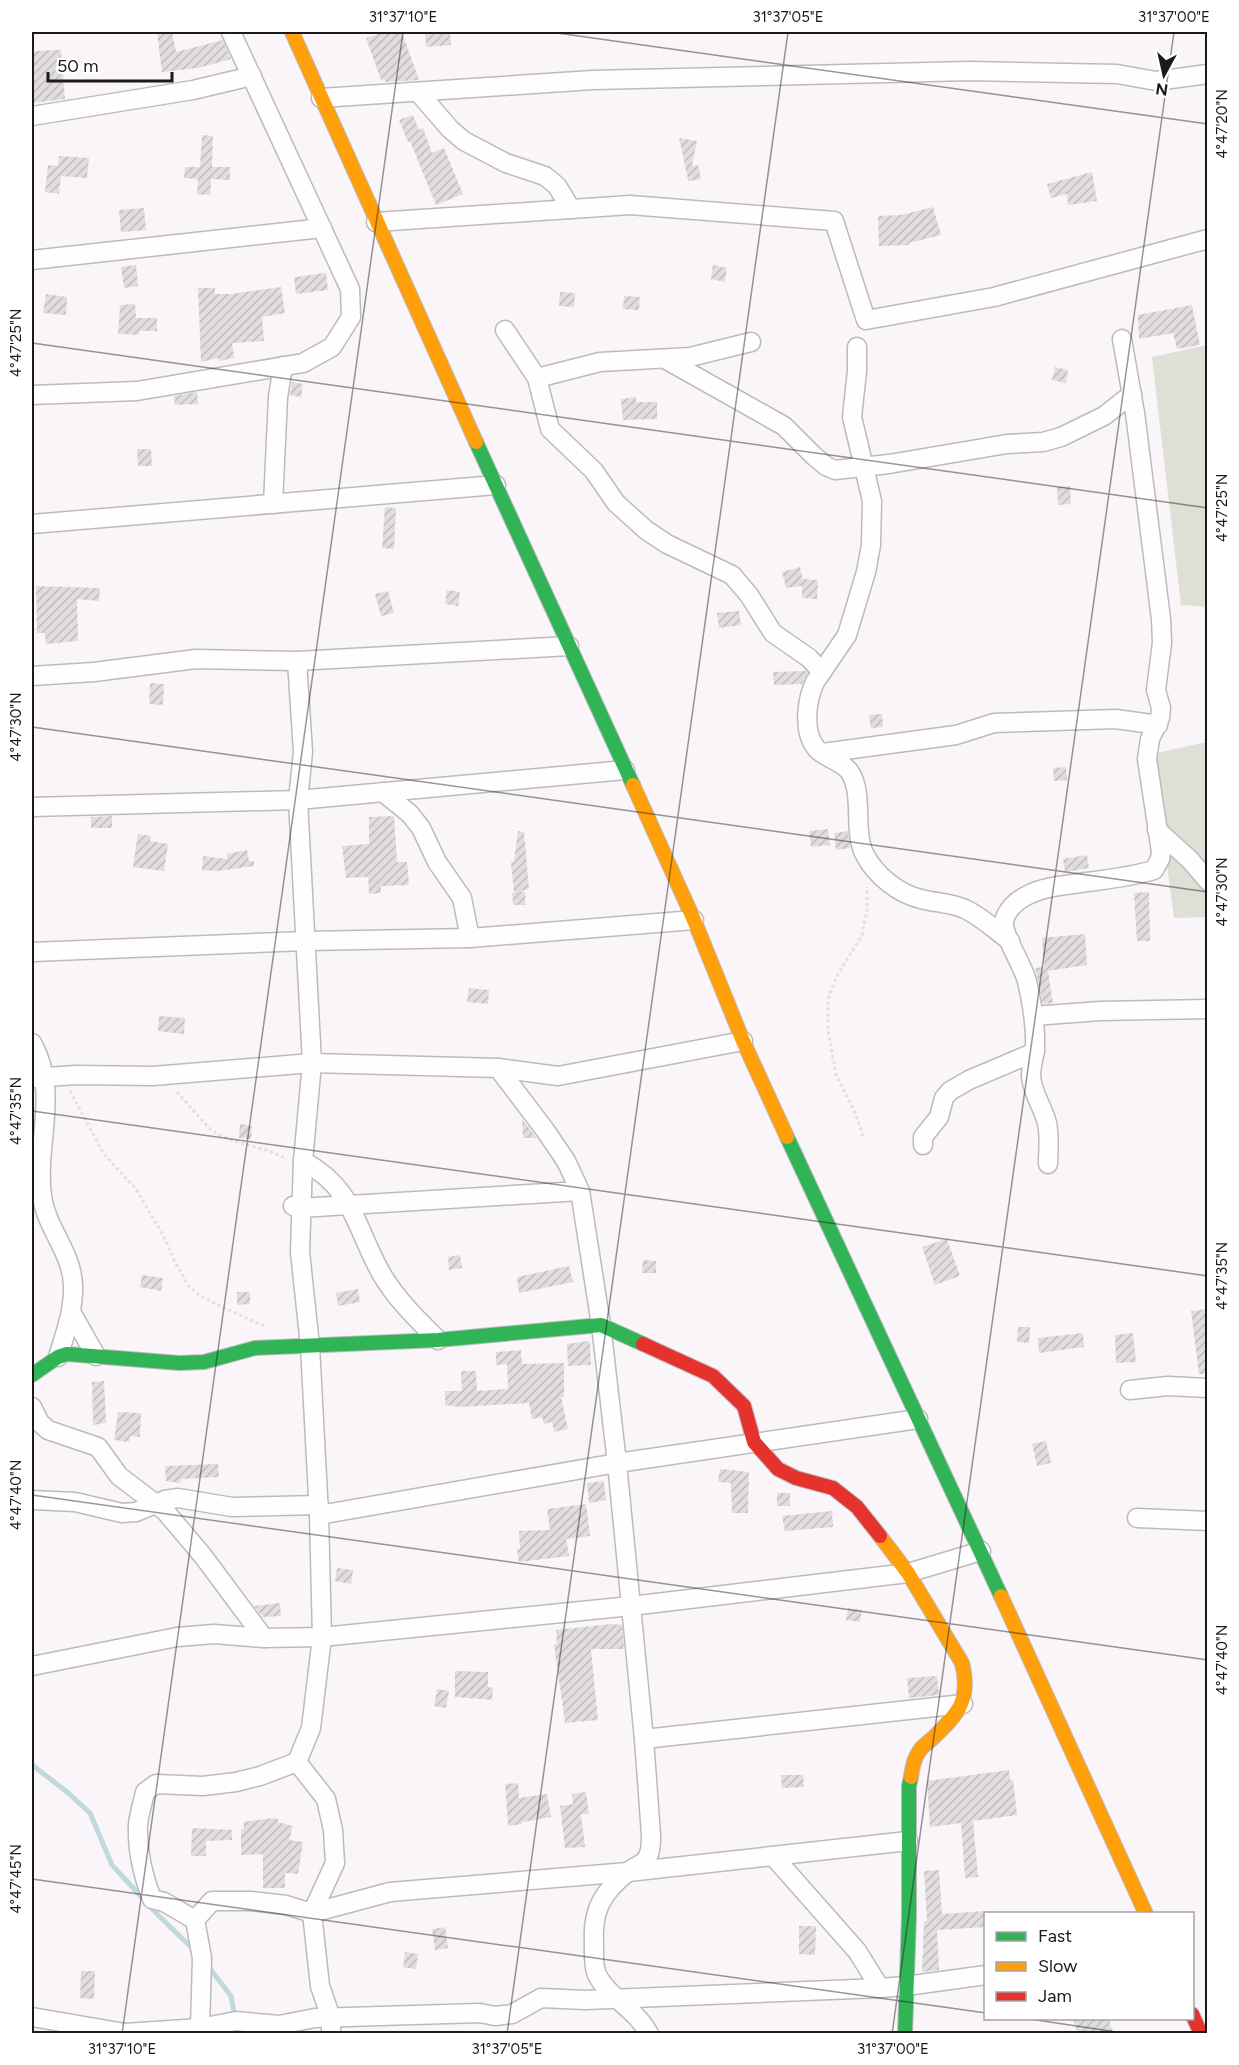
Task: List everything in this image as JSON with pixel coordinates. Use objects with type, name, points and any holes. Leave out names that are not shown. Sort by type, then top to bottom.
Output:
[{"type":"main road","points":[[292,32],[376,222],[694,920],[744,1041],[981,1551],[1145,1912]]},
{"type":"main road","points":[[32,1375],[58,1356],[67,1354],[179,1363],[204,1362],[255,1348],[438,1340],[602,1325],[713,1376],[744,1406],[754,1442],[778,1469],[796,1478],[833,1488],[857,1507],[908,1573],[962,1663],[967,1687],[963,1704],[949,1722],[920,1750],[912,1770],[909,1786],[909,1916],[905,2034]]},
{"type":"main road","points":[[1194,2018],[1201,2034]]},
{"type":"street","points":[[32,395],[137,391],[303,363],[332,347],[351,317],[350,289],[231,32]]},
{"type":"street","points":[[321,98],[593,81],[970,71],[1117,74],[1156,81],[1208,74]]},
{"type":"street","points":[[32,116],[193,90],[252,76]]},
{"type":"street","points":[[418,92],[450,129],[464,141],[506,163],[545,176],[556,186],[571,209]]},
{"type":"street","points":[[376,222],[630,205],[834,221],[866,320],[994,297],[1208,239]]},
{"type":"street","points":[[32,260],[322,228]]},
{"type":"street","points":[[505,330],[537,378],[550,429],[594,471],[616,503],[646,530],[667,544],[732,575],[749,595],[773,633],[809,658],[822,672]]},
{"type":"street","points":[[1048,1164],[1047,1124],[1036,1096],[1031,1074],[1035,1052],[1034,1016],[1026,979],[1004,925],[1009,911],[1027,895],[1041,890],[1135,876],[1154,870],[1161,859],[1147,759],[1150,739],[1158,725],[1161,708],[1156,690],[1162,643],[1161,619],[1132,394],[1122,339]]},
{"type":"street","points":[[537,378],[600,362],[690,357],[751,342]]},
{"type":"street","points":[[857,347],[852,417],[872,501],[869,554],[847,635],[815,682],[808,702],[810,735],[815,747],[844,766],[850,773],[855,787],[860,841],[876,871],[909,896],[964,909],[995,910],[1016,904]]},
{"type":"street","points":[[665,358],[784,426],[826,466],[835,470],[863,465],[889,464],[1007,444],[1044,442],[1104,416],[1132,394]]},
{"type":"street","points":[[273,504],[278,397],[283,366]]},
{"type":"street","points":[[32,524],[496,485]]},
{"type":"street","points":[[32,676],[94,672],[196,659],[297,660],[569,646]]},
{"type":"street","points":[[200,2028],[202,1958],[195,1920],[164,1902],[152,1899],[140,1854],[138,1824],[145,1792],[156,1784],[203,1786],[236,1782],[297,1762],[311,1728],[322,1637],[319,1510],[310,1346],[296,1207],[303,1161],[312,1063],[298,800],[303,752],[297,660]]},
{"type":"street","points":[[823,753],[956,735],[994,723],[1116,719],[1158,725]]},
{"type":"street","points":[[32,807],[298,800],[625,770]]},
{"type":"street","points":[[383,792],[410,814],[421,828],[437,862],[462,898],[470,938]]},
{"type":"street","points":[[1157,830],[1208,880]]},
{"type":"street","points":[[964,909],[1010,940]]},
{"type":"street","points":[[32,952],[306,941],[470,938],[694,920]]},
{"type":"street","points":[[1034,1016],[1100,1011],[1208,1009]]},
{"type":"street","points":[[37,1077],[153,1076],[312,1063],[498,1068],[558,1076],[744,1041]]},
{"type":"street","points":[[32,1043],[40,1060],[37,1077],[46,1115],[41,1193],[44,1211],[70,1264],[74,1284],[71,1312],[58,1356]]},
{"type":"street","points":[[923,1145],[923,1137],[939,1117],[944,1098],[950,1091],[969,1080],[1035,1052]]},
{"type":"street","points":[[498,1068],[566,1161],[580,1191],[602,1325],[644,1739],[651,1835],[647,1860],[628,1872],[601,1899],[593,1923],[596,1973],[644,2024],[649,2034]]},
{"type":"street","points":[[303,1161],[318,1169],[329,1179],[350,1205],[367,1248],[398,1299],[438,1340]]},
{"type":"street","points":[[296,1207],[580,1191]]},
{"type":"street","points":[[71,1312],[96,1356]]},
{"type":"street","points":[[1130,1390],[1168,1386],[1208,1388]]},
{"type":"street","points":[[32,1407],[40,1423],[48,1430],[98,1447],[119,1476],[172,1519],[203,1556],[264,1638]]},
{"type":"street","points":[[32,1500],[75,1502],[122,1513],[136,1512],[165,1500],[178,1498],[232,1507],[319,1510],[754,1442],[918,1419]]},
{"type":"street","points":[[1137,1518],[1208,1521]]},
{"type":"street","points":[[32,1666],[177,1637],[213,1634],[264,1638],[322,1637],[631,1606],[908,1573],[981,1551]]},
{"type":"street","points":[[644,1739],[963,1704]]},
{"type":"street","points":[[297,1762],[326,1799],[333,1830],[335,1863],[312,1913],[320,1986],[331,2026]]},
{"type":"street","points":[[195,1920],[212,1901],[251,1901],[286,1905],[312,1913],[390,1892],[628,1872],[908,1841]]},
{"type":"street","points":[[773,1856],[857,1952],[880,1988]]},
{"type":"street","points":[[32,2017],[125,2034],[200,2028],[236,2021],[279,2025],[315,2018],[331,2026],[480,2013],[495,2016],[512,2014],[541,1998],[618,1999],[880,1988],[984,1975]]},
{"type":"path","points":[[863,1136],[855,1112],[836,1075],[828,1030],[828,999],[838,974],[862,935],[867,910],[864,852]]},
{"type":"path","points":[[62,1076],[98,1146],[109,1161],[136,1188],[188,1285],[198,1294],[218,1305],[274,1331]]},
{"type":"path","points":[[153,1076],[174,1089],[208,1127],[219,1135],[284,1158],[303,1161]]},
{"type":"shaded area","points":[[1208,345],[1207,607],[1181,605],[1152,357]]},
{"type":"shaded area","points":[[1207,742],[1207,917],[1174,918],[1152,754]]},
{"type":"building","points":[[157,32],[172,32],[176,52],[223,40],[231,59],[198,68],[162,72]]},
{"type":"building","points":[[384,32],[402,32],[419,80],[385,82],[385,79],[381,80],[366,38]]},
{"type":"building","points":[[425,32],[450,32],[451,45],[426,47]]},
{"type":"building","points":[[61,50],[65,99],[32,103],[32,51]]},
{"type":"building","points":[[413,115],[419,130],[423,128],[432,153],[444,148],[463,194],[436,205],[399,120]]},
{"type":"building","points":[[202,135],[213,136],[212,167],[230,167],[230,180],[211,179],[210,195],[197,194],[198,179],[184,178],[185,167],[200,167]]},
{"type":"building","points":[[679,138],[697,141],[692,166],[698,165],[701,179],[689,181],[689,184]]},
{"type":"building","points":[[59,156],[89,158],[87,178],[61,176],[59,194],[45,192],[48,165],[58,166]]},
{"type":"building","points":[[1092,172],[1097,201],[1068,205],[1067,194],[1051,198],[1047,184]]},
{"type":"building","points":[[933,207],[941,235],[909,243],[909,245],[879,246],[878,216],[901,215]]},
{"type":"building","points":[[144,208],[146,230],[121,232],[119,210]]},
{"type":"building","points":[[136,265],[138,286],[124,288],[121,267]]},
{"type":"building","points":[[713,265],[727,268],[725,282],[711,279]]},
{"type":"building","points":[[326,273],[328,290],[296,294],[294,277]]},
{"type":"building","points":[[281,287],[285,313],[262,317],[264,341],[232,343],[234,358],[219,361],[218,358],[201,362],[198,288],[215,288],[215,294],[231,294]]},
{"type":"building","points":[[560,292],[575,293],[574,307],[559,306]]},
{"type":"building","points":[[46,294],[67,297],[66,315],[43,313]]},
{"type":"building","points":[[624,296],[640,297],[639,310],[623,309]]},
{"type":"building","points":[[135,304],[136,318],[157,318],[157,331],[139,331],[139,335],[118,334],[120,305]]},
{"type":"building","points":[[1192,305],[1200,345],[1177,349],[1173,333],[1139,339],[1138,315]]},
{"type":"building","points":[[1055,367],[1068,370],[1066,383],[1052,380]]},
{"type":"building","points":[[292,382],[303,384],[301,397],[290,395]]},
{"type":"building","points":[[197,392],[198,404],[175,405],[174,396]]},
{"type":"building","points":[[636,397],[636,402],[657,402],[657,419],[623,420],[621,399]]},
{"type":"building","points":[[137,449],[151,449],[152,466],[138,466]]},
{"type":"building","points":[[1070,486],[1071,504],[1058,505],[1057,487]]},
{"type":"building","points":[[385,507],[396,508],[394,549],[382,548]]},
{"type":"building","points":[[800,567],[803,581],[803,579],[818,580],[817,599],[802,598],[802,586],[786,588],[782,572]]},
{"type":"building","points":[[36,586],[100,588],[99,601],[77,599],[78,641],[46,644],[45,633],[37,633]]},
{"type":"building","points":[[447,590],[460,592],[458,606],[445,604]]},
{"type":"building","points":[[388,591],[394,613],[381,616],[375,594]]},
{"type":"building","points":[[739,611],[741,625],[719,628],[717,613]]},
{"type":"building","points":[[806,671],[808,673],[802,684],[774,685],[773,672]]},
{"type":"building","points":[[150,683],[164,684],[163,705],[149,704]]},
{"type":"building","points":[[882,714],[883,727],[871,728],[869,715]]},
{"type":"building","points":[[1066,767],[1067,780],[1054,781],[1053,768]]},
{"type":"building","points":[[112,816],[112,828],[91,828],[91,817]]},
{"type":"building","points":[[394,816],[397,862],[407,862],[409,885],[381,886],[381,893],[369,894],[368,877],[346,878],[342,846],[369,844],[369,817]]},
{"type":"building","points":[[828,829],[830,845],[811,847],[809,831]]},
{"type":"building","points":[[518,831],[524,832],[529,889],[519,892],[525,892],[526,905],[513,905],[511,862],[514,862]]},
{"type":"building","points":[[848,831],[850,848],[836,850],[834,833]]},
{"type":"building","points":[[138,834],[151,836],[150,841],[168,844],[164,871],[133,867]]},
{"type":"building","points":[[247,850],[249,861],[254,861],[254,866],[218,871],[202,870],[203,856],[227,859],[227,854]]},
{"type":"building","points":[[1087,855],[1089,868],[1065,872],[1063,859]]},
{"type":"building","points":[[1149,892],[1150,941],[1137,941],[1134,893]]},
{"type":"building","points":[[1085,934],[1087,965],[1048,971],[1053,1003],[1043,1004],[1035,968],[1044,967],[1042,938]]},
{"type":"building","points":[[469,988],[489,990],[488,1004],[467,1002]]},
{"type":"building","points":[[159,1016],[185,1018],[184,1034],[158,1031]]},
{"type":"building","points":[[522,1119],[536,1137],[536,1138],[523,1138]]},
{"type":"building","points":[[240,1124],[252,1126],[251,1139],[239,1138]]},
{"type":"building","points":[[947,1239],[960,1276],[935,1285],[922,1247]]},
{"type":"building","points":[[460,1255],[462,1268],[449,1270],[448,1257]]},
{"type":"building","points":[[643,1260],[656,1261],[656,1273],[642,1273]]},
{"type":"building","points":[[569,1266],[573,1282],[519,1293],[517,1277]]},
{"type":"building","points":[[142,1275],[163,1278],[161,1291],[140,1287]]},
{"type":"building","points":[[358,1289],[360,1302],[338,1306],[336,1293]]},
{"type":"building","points":[[237,1292],[250,1292],[250,1304],[237,1305]]},
{"type":"building","points":[[1208,1309],[1208,1374],[1199,1374],[1191,1311]]},
{"type":"building","points":[[1018,1327],[1030,1327],[1029,1343],[1017,1342]]},
{"type":"building","points":[[1083,1333],[1084,1347],[1039,1353],[1038,1338]]},
{"type":"building","points":[[1133,1333],[1136,1362],[1116,1363],[1115,1335]]},
{"type":"building","points":[[588,1341],[591,1365],[568,1366],[567,1344]]},
{"type":"building","points":[[521,1350],[522,1364],[564,1363],[564,1397],[561,1397],[568,1429],[554,1432],[552,1422],[544,1424],[542,1417],[532,1419],[529,1403],[461,1407],[445,1405],[445,1391],[462,1391],[461,1371],[476,1371],[477,1391],[508,1389],[507,1364],[496,1365],[496,1352]]},
{"type":"building","points":[[104,1381],[106,1423],[93,1425],[92,1382]]},
{"type":"building","points":[[118,1412],[141,1413],[140,1437],[130,1436],[129,1442],[114,1440]]},
{"type":"building","points":[[1046,1441],[1051,1463],[1037,1466],[1032,1444]]},
{"type":"building","points":[[218,1464],[219,1477],[181,1479],[180,1483],[166,1481],[165,1466]]},
{"type":"building","points":[[720,1469],[749,1472],[748,1513],[732,1513],[731,1483],[718,1482]]},
{"type":"building","points":[[604,1481],[606,1500],[589,1503],[587,1483]]},
{"type":"building","points":[[777,1493],[790,1493],[790,1506],[777,1506]]},
{"type":"building","points":[[586,1504],[590,1536],[566,1539],[569,1556],[519,1562],[517,1549],[520,1549],[519,1531],[550,1530],[547,1509]]},
{"type":"building","points":[[832,1511],[833,1527],[785,1531],[782,1516]]},
{"type":"building","points":[[337,1568],[353,1570],[351,1584],[335,1581]]},
{"type":"building","points":[[280,1603],[281,1616],[263,1617],[254,1606]]},
{"type":"building","points":[[848,1608],[862,1610],[860,1622],[846,1620]]},
{"type":"building","points":[[611,1624],[622,1625],[624,1649],[591,1649],[598,1720],[565,1723],[554,1644],[557,1644],[556,1630]]},
{"type":"building","points":[[455,1671],[488,1672],[488,1687],[493,1688],[492,1700],[455,1697]]},
{"type":"building","points":[[937,1676],[939,1695],[909,1698],[907,1678]]},
{"type":"building","points":[[437,1689],[449,1691],[446,1708],[434,1706]]},
{"type":"building","points":[[1009,1770],[1010,1780],[1013,1780],[1017,1815],[973,1821],[978,1877],[965,1878],[961,1823],[930,1827],[927,1781]]},
{"type":"building","points":[[781,1775],[803,1775],[804,1787],[782,1788]]},
{"type":"building","points":[[518,1783],[519,1798],[547,1794],[551,1817],[508,1826],[505,1784]]},
{"type":"building","points":[[586,1792],[589,1814],[581,1814],[585,1847],[565,1848],[560,1806],[573,1804],[572,1794]]},
{"type":"building","points":[[278,1819],[278,1822],[293,1826],[289,1840],[303,1842],[298,1874],[285,1873],[285,1888],[263,1888],[263,1854],[241,1855],[241,1829],[244,1829],[243,1822]]},
{"type":"building","points":[[192,1828],[232,1830],[232,1840],[206,1841],[206,1856],[191,1856]]},
{"type":"building","points":[[939,1870],[942,1914],[986,1911],[986,1912],[984,1912],[984,1927],[937,1930],[939,1970],[922,1972],[924,1921],[927,1921],[924,1871]]},
{"type":"building","points":[[799,1926],[816,1926],[815,1955],[799,1954]]},
{"type":"building","points":[[445,1927],[448,1948],[435,1950],[432,1929]]},
{"type":"building","points":[[405,1952],[418,1954],[416,1969],[403,1967]]},
{"type":"building","points":[[81,1971],[95,1971],[94,1999],[80,1998]]},
{"type":"building","points":[[1073,2020],[1109,2020],[1113,2034],[1078,2034]]},
{"type":"waterway","points":[[32,1765],[90,1813],[112,1865],[196,1952]]},
{"type":"waterway","points":[[208,1966],[231,1996],[235,2018]]},
{"type":"traffic: fast","points":[[476,442],[633,785]]},
{"type":"traffic: fast","points":[[787,1137],[1001,1596]]},
{"type":"traffic: fast","points":[[32,1375],[58,1357],[67,1354],[179,1363],[204,1362],[255,1348],[438,1340],[601,1325],[643,1344]]},
{"type":"traffic: fast","points":[[905,2034],[911,1777]]},
{"type":"traffic: slow","points":[[292,32],[476,442]]},
{"type":"traffic: slow","points":[[633,785],[694,920],[743,1041],[787,1137]]},
{"type":"traffic: slow","points":[[880,1536],[908,1573],[962,1663],[964,1676],[964,1696],[961,1705],[950,1720],[920,1750],[916,1756],[911,1777]]},
{"type":"traffic: slow","points":[[1001,1596],[1145,1912]]},
{"type":"traffic: jam","points":[[643,1344],[713,1376],[744,1406],[754,1442],[778,1469],[796,1478],[833,1488],[857,1507],[880,1536]]},
{"type":"traffic: jam","points":[[1194,2018],[1201,2034]]}]
